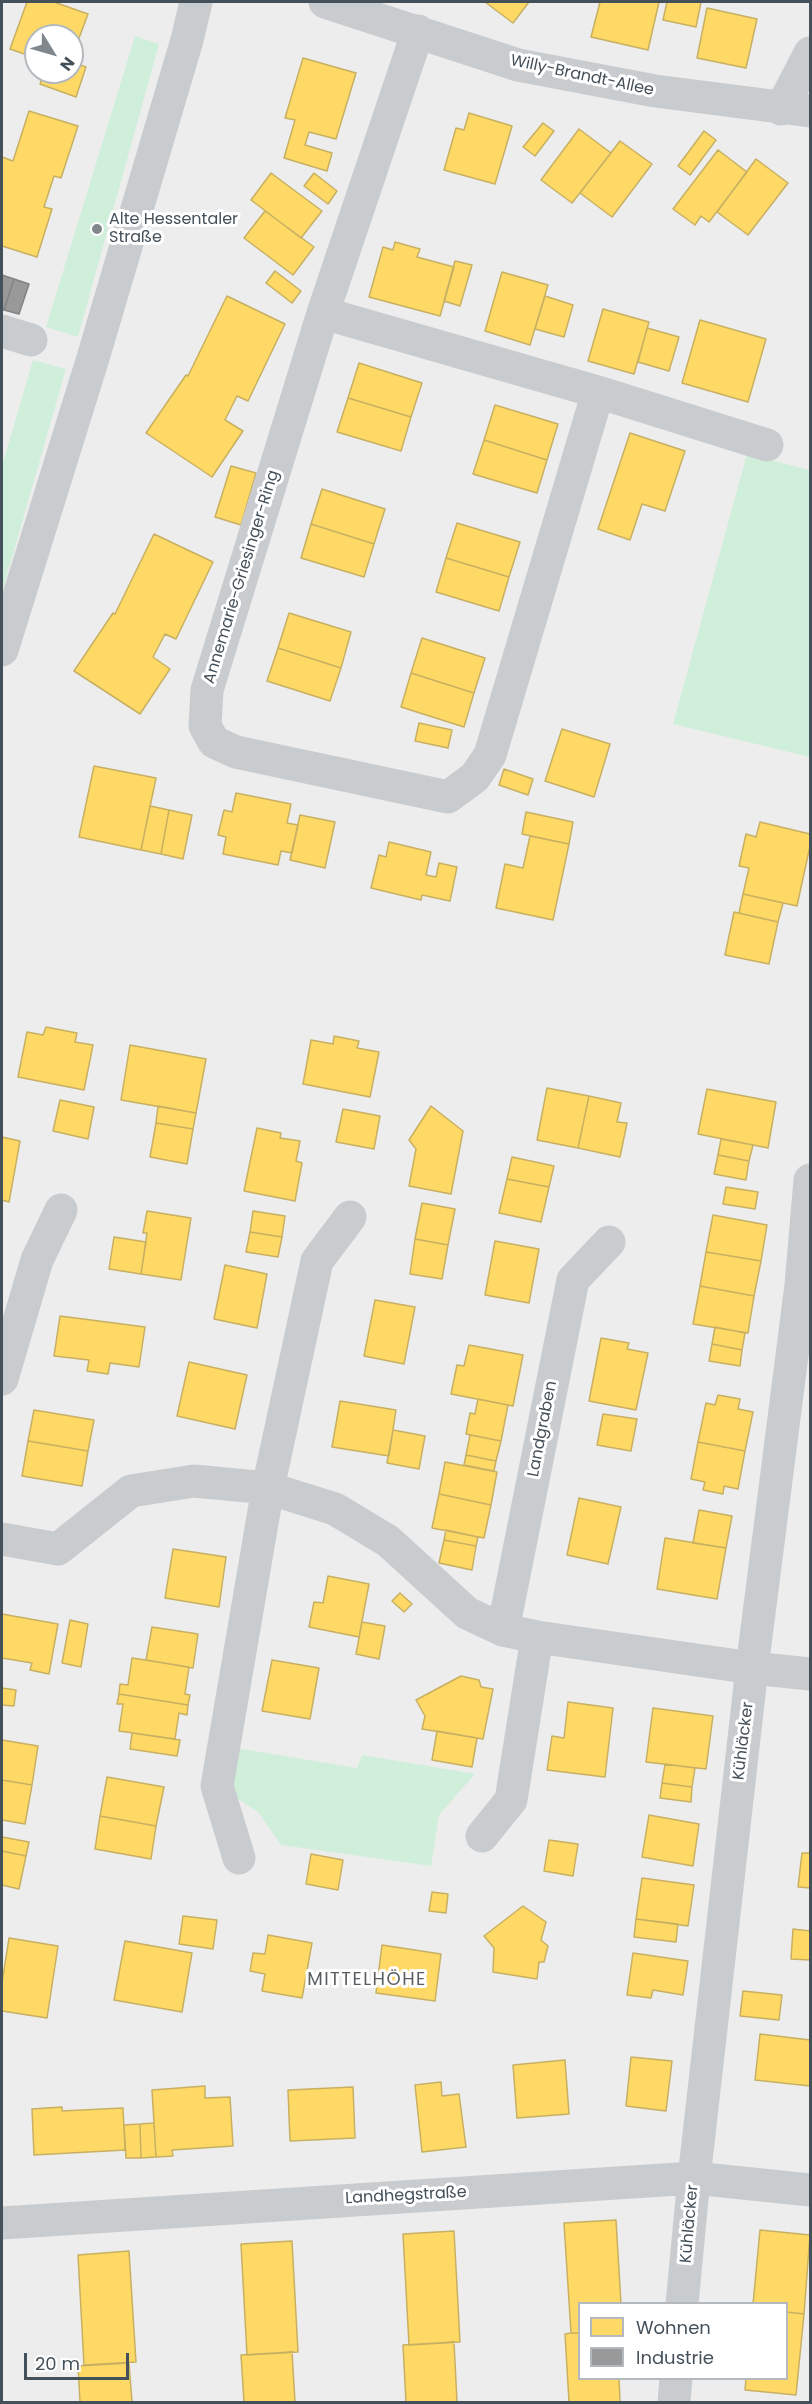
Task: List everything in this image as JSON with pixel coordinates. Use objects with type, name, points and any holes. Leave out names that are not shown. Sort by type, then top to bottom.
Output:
[{"type":"street","points":[[2,650],[97,347],[196,2]]},
{"type":"street","name":"Willy-Brandt-Allee","points":[[325,2],[518,65],[655,91],[796,110]]},
{"type":"street","name":"Annemarie-Griesinger-Ring","points":[[418,31],[323,313],[207,690],[205,726],[214,742],[236,752],[448,797],[475,777],[490,755],[598,392]]},
{"type":"street","points":[[796,110],[810,53]]},
{"type":"street","points":[[323,313],[598,392],[767,445]]},
{"type":"street","name":"Kühläcker","points":[[682,2302],[694,2178],[752,1668],[806,1286],[810,1180]]},
{"type":"street","points":[[2,1379],[36,1260],[61,1210]]},
{"type":"street","points":[[239,1858],[217,1786],[268,1488],[317,1261],[350,1217]]},
{"type":"street","name":"Landgraben","points":[[503,1630],[573,1280],[609,1242]]},
{"type":"street","points":[[2,1539],[58,1550],[132,1491],[194,1481],[268,1488],[336,1509],[388,1541],[467,1613],[503,1630],[752,1668],[810,1674]]},
{"type":"street","points":[[482,1836],[511,1800],[537,1637]]},
{"type":"street","name":"Landhegstraße","points":[[2,2223],[694,2178],[810,2190]]},
{"type":"street","points":[[674,2403],[676,2380]]},
{"type":"green space","points":[[135,36],[159,44],[78,337],[46,327]]},
{"type":"green space","points":[[33,360],[66,369],[2,593],[2,466]]},
{"type":"green space","points":[[747,454],[810,470],[810,757],[673,724]]},
{"type":"green space","points":[[237,1748],[357,1768],[362,1755],[475,1774],[439,1815],[431,1866],[281,1845],[258,1812],[230,1794]]},
{"type":"building: Wohnen","points":[[27,2],[54,2],[88,14],[84,25],[24,24],[24,54],[10,49]]},
{"type":"building: Wohnen","points":[[485,2],[529,2],[513,23]]},
{"type":"building: Wohnen","points":[[600,2],[659,2],[648,50],[591,37]]},
{"type":"building: Wohnen","points":[[667,2],[701,2],[696,27],[663,20]]},
{"type":"building: Wohnen","points":[[707,8],[757,19],[746,68],[697,58]]},
{"type":"building: Wohnen","points":[[303,58],[356,73],[336,139],[309,132],[305,145],[332,153],[327,171],[284,158],[295,120],[285,118]]},
{"type":"building: Wohnen","points":[[40,84],[80,84],[76,97]]},
{"type":"building: Wohnen","points":[[29,111],[78,126],[61,178],[54,176],[44,207],[52,209],[37,257],[2,246],[2,157],[13,161]]},
{"type":"building: Wohnen","points":[[469,113],[512,126],[495,184],[444,170],[456,128],[464,130]]},
{"type":"building: Wohnen","points":[[543,123],[554,131],[535,156],[523,147]]},
{"type":"building: Wohnen","points":[[579,129],[611,153],[572,203],[541,180]]},
{"type":"building: Wohnen","points":[[704,131],[716,140],[690,175],[678,166]]},
{"type":"building: Wohnen","points":[[620,141],[652,164],[612,217],[580,193]]},
{"type":"building: Wohnen","points":[[718,150],[747,172],[709,222],[701,216],[695,225],[673,209]]},
{"type":"building: Wohnen","points":[[756,159],[788,183],[748,235],[717,212]]},
{"type":"building: Wohnen","points":[[271,173],[322,211],[301,238],[251,200]]},
{"type":"building: Wohnen","points":[[314,173],[337,191],[328,204],[304,186]]},
{"type":"building: Wohnen","points":[[265,211],[314,247],[293,275],[244,238]]},
{"type":"building: Wohnen","points":[[395,242],[420,249],[417,257],[454,267],[440,316],[369,297],[383,247],[393,250]]},
{"type":"building: Wohnen","points":[[455,261],[472,265],[460,306],[444,301]]},
{"type":"building: Wohnen","points":[[275,271],[301,291],[292,303],[266,283]]},
{"type":"building: Wohnen","points":[[502,272],[548,285],[530,345],[485,331]]},
{"type":"building: Wohnen","points":[[227,296],[285,324],[248,401],[237,396],[225,420],[243,431],[212,477],[146,433],[186,375],[188,376]]},
{"type":"building: Wohnen","points":[[545,296],[573,305],[564,337],[535,329]]},
{"type":"building: Wohnen","points":[[603,309],[649,322],[634,374],[588,361]]},
{"type":"building: Wohnen","points":[[700,320],[766,339],[748,402],[682,383]]},
{"type":"building: Wohnen","points":[[647,328],[679,337],[669,371],[638,362]]},
{"type":"building: Wohnen","points":[[359,363],[422,383],[411,417],[348,398]]},
{"type":"building: Wohnen","points":[[348,398],[411,417],[401,451],[337,432]]},
{"type":"building: Wohnen","points":[[495,405],[558,424],[547,460],[484,440]]},
{"type":"building: Wohnen","points":[[630,433],[685,451],[665,511],[642,504],[630,540],[598,529]]},
{"type":"building: Wohnen","points":[[484,440],[547,460],[537,493],[473,474]]},
{"type":"building: Wohnen","points":[[231,466],[256,473],[241,525],[215,517]]},
{"type":"building: Wohnen","points":[[322,489],[385,509],[374,544],[311,524]]},
{"type":"building: Wohnen","points":[[457,523],[520,542],[509,577],[446,558]]},
{"type":"building: Wohnen","points":[[311,524],[374,544],[364,577],[301,558]]},
{"type":"building: Wohnen","points":[[154,534],[213,562],[176,639],[165,634],[153,657],[170,669],[140,714],[74,671],[113,613],[115,614]]},
{"type":"building: Wohnen","points":[[446,558],[509,577],[499,611],[436,592]]},
{"type":"building: Wohnen","points":[[289,613],[351,632],[341,668],[278,648]]},
{"type":"building: Wohnen","points":[[422,638],[485,658],[474,693],[411,673]]},
{"type":"building: Wohnen","points":[[278,648],[341,668],[330,701],[267,681]]},
{"type":"building: Wohnen","points":[[411,673],[474,693],[464,727],[401,707]]},
{"type":"building: Wohnen","points":[[419,723],[452,730],[448,748],[415,741]]},
{"type":"building: Wohnen","points":[[562,729],[610,744],[594,797],[545,781]]},
{"type":"building: Wohnen","points":[[94,766],[156,778],[141,850],[79,837]]},
{"type":"building: Wohnen","points":[[504,769],[533,779],[528,795],[499,785]]},
{"type":"building: Wohnen","points":[[236,793],[291,804],[287,823],[298,825],[292,853],[281,851],[278,865],[223,854],[226,837],[218,835],[224,810],[232,812]]},
{"type":"building: Wohnen","points":[[150,806],[169,810],[161,854],[141,850]]},
{"type":"building: Wohnen","points":[[169,810],[192,815],[183,859],[161,854]]},
{"type":"building: Wohnen","points":[[526,812],[573,822],[569,844],[522,834]]},
{"type":"building: Wohnen","points":[[300,815],[335,822],[325,868],[290,860]]},
{"type":"building: Wohnen","points":[[760,822],[810,834],[810,846],[797,906],[743,894],[749,868],[739,866],[746,834],[756,837]]},
{"type":"building: Wohnen","points":[[530,836],[569,844],[553,920],[496,908],[505,864],[523,868]]},
{"type":"building: Wohnen","points":[[389,842],[431,852],[426,875],[436,877],[439,863],[457,867],[450,901],[422,895],[421,900],[371,888],[379,855],[386,857]]},
{"type":"building: Wohnen","points":[[743,894],[783,903],[778,922],[739,913]]},
{"type":"building: Wohnen","points":[[734,912],[778,922],[769,964],[725,955]]},
{"type":"building: Wohnen","points":[[46,1027],[77,1033],[75,1042],[93,1045],[84,1090],[18,1077],[27,1032],[43,1035]]},
{"type":"building: Wohnen","points":[[334,1036],[359,1041],[357,1048],[379,1052],[370,1097],[303,1084],[311,1040],[333,1044]]},
{"type":"building: Wohnen","points":[[130,1045],[206,1059],[196,1113],[121,1100]]},
{"type":"building: Wohnen","points":[[547,1088],[589,1096],[578,1148],[537,1140]]},
{"type":"building: Wohnen","points":[[707,1089],[776,1102],[768,1148],[698,1134]]},
{"type":"building: Wohnen","points":[[589,1096],[621,1103],[617,1122],[627,1123],[620,1157],[578,1148]]},
{"type":"building: Wohnen","points":[[60,1100],[94,1107],[88,1139],[53,1131]]},
{"type":"building: Wohnen","points":[[158,1106],[196,1113],[193,1129],[156,1123]]},
{"type":"building: Wohnen","points":[[431,1106],[463,1131],[451,1194],[409,1186],[416,1149],[409,1140]]},
{"type":"building: Wohnen","points":[[343,1109],[380,1116],[374,1149],[336,1142]]},
{"type":"building: Wohnen","points":[[156,1123],[193,1129],[187,1164],[150,1157]]},
{"type":"building: Wohnen","points":[[257,1128],[281,1133],[280,1138],[300,1141],[296,1161],[302,1163],[295,1201],[244,1191]]},
{"type":"building: Wohnen","points":[[2,1137],[20,1141],[9,1202],[2,1200]]},
{"type":"building: Wohnen","points":[[721,1139],[753,1145],[749,1161],[718,1155]]},
{"type":"building: Wohnen","points":[[718,1155],[749,1161],[746,1180],[714,1174]]},
{"type":"building: Wohnen","points":[[512,1157],[554,1166],[549,1187],[507,1179]]},
{"type":"building: Wohnen","points":[[507,1179],[549,1187],[541,1222],[499,1213]]},
{"type":"building: Wohnen","points":[[726,1187],[758,1192],[755,1209],[723,1204]]},
{"type":"building: Wohnen","points":[[422,1203],[455,1209],[448,1245],[415,1239]]},
{"type":"building: Wohnen","points":[[147,1211],[191,1218],[181,1280],[141,1274],[147,1233],[143,1233]]},
{"type":"building: Wohnen","points":[[253,1211],[285,1216],[282,1237],[250,1232]]},
{"type":"building: Wohnen","points":[[713,1215],[767,1225],[761,1261],[706,1252]]},
{"type":"building: Wohnen","points":[[250,1232],[282,1237],[278,1257],[246,1252]]},
{"type":"building: Wohnen","points":[[114,1237],[146,1242],[141,1274],[109,1269]]},
{"type":"building: Wohnen","points":[[415,1239],[448,1245],[442,1279],[410,1274]]},
{"type":"building: Wohnen","points":[[495,1241],[539,1249],[529,1303],[485,1295]]},
{"type":"building: Wohnen","points":[[706,1252],[761,1261],[754,1296],[700,1286]]},
{"type":"building: Wohnen","points":[[225,1265],[267,1274],[257,1328],[214,1319]]},
{"type":"building: Wohnen","points":[[700,1286],[754,1296],[748,1333],[693,1324]]},
{"type":"building: Wohnen","points":[[375,1300],[415,1307],[404,1364],[364,1356]]},
{"type":"building: Wohnen","points":[[60,1316],[145,1327],[139,1367],[110,1363],[108,1374],[87,1371],[89,1360],[54,1356]]},
{"type":"building: Wohnen","points":[[715,1327],[745,1333],[742,1350],[712,1344]]},
{"type":"building: Wohnen","points":[[601,1338],[629,1343],[627,1349],[648,1353],[636,1410],[589,1401]]},
{"type":"building: Wohnen","points":[[712,1344],[742,1350],[740,1366],[709,1361]]},
{"type":"building: Wohnen","points":[[469,1345],[523,1355],[513,1406],[451,1394],[457,1365],[464,1366]]},
{"type":"building: Wohnen","points":[[189,1362],[247,1375],[235,1429],[177,1416]]},
{"type":"building: Wohnen","points":[[718,1395],[740,1399],[738,1409],[753,1412],[745,1451],[698,1442],[706,1403],[715,1405]]},
{"type":"building: Wohnen","points":[[478,1399],[508,1405],[501,1441],[466,1434],[470,1413],[475,1414]]},
{"type":"building: Wohnen","points":[[340,1401],[396,1410],[389,1456],[332,1447]]},
{"type":"building: Wohnen","points":[[34,1410],[94,1420],[88,1451],[28,1441]]},
{"type":"building: Wohnen","points":[[603,1414],[637,1419],[631,1451],[597,1445]]},
{"type":"building: Wohnen","points":[[393,1430],[425,1436],[419,1469],[387,1463]]},
{"type":"building: Wohnen","points":[[470,1435],[501,1441],[496,1461],[466,1455]]},
{"type":"building: Wohnen","points":[[28,1441],[88,1451],[82,1486],[22,1476]]},
{"type":"building: Wohnen","points":[[698,1442],[745,1451],[738,1489],[724,1486],[723,1494],[703,1490],[705,1482],[691,1479]]},
{"type":"building: Wohnen","points":[[466,1455],[496,1461],[494,1471],[464,1465]]},
{"type":"building: Wohnen","points":[[445,1462],[497,1472],[491,1505],[439,1494]]},
{"type":"building: Wohnen","points":[[439,1494],[491,1505],[484,1538],[432,1528]]},
{"type":"building: Wohnen","points":[[579,1498],[621,1507],[608,1564],[567,1555]]},
{"type":"building: Wohnen","points":[[699,1510],[732,1516],[726,1548],[693,1543]]},
{"type":"building: Wohnen","points":[[446,1530],[478,1537],[476,1546],[444,1540]]},
{"type":"building: Wohnen","points":[[665,1538],[726,1548],[717,1599],[657,1589]]},
{"type":"building: Wohnen","points":[[444,1540],[476,1546],[472,1570],[439,1563]]},
{"type":"building: Wohnen","points":[[173,1549],[226,1557],[219,1607],[165,1598]]},
{"type":"building: Wohnen","points":[[328,1576],[369,1584],[359,1637],[309,1627],[314,1602],[323,1603]]},
{"type":"building: Wohnen","points":[[400,1593],[412,1604],[404,1612],[392,1601]]},
{"type":"building: Wohnen","points":[[2,1614],[58,1624],[49,1674],[30,1670],[32,1663],[2,1658]]},
{"type":"building: Wohnen","points":[[70,1620],[88,1624],[81,1667],[62,1663]]},
{"type":"building: Wohnen","points":[[362,1622],[385,1626],[379,1659],[356,1654]]},
{"type":"building: Wohnen","points":[[152,1627],[198,1634],[193,1668],[146,1660]]},
{"type":"building: Wohnen","points":[[132,1658],[189,1667],[185,1694],[190,1695],[188,1705],[119,1694],[120,1684],[128,1685]]},
{"type":"building: Wohnen","points":[[272,1660],[319,1668],[310,1719],[262,1711]]},
{"type":"building: Wohnen","points":[[461,1676],[479,1680],[481,1687],[493,1689],[483,1739],[422,1729],[425,1716],[416,1700]]},
{"type":"building: Wohnen","points":[[2,1688],[16,1690],[14,1706],[2,1705]]},
{"type":"building: Wohnen","points":[[119,1694],[188,1705],[187,1715],[179,1713],[175,1739],[119,1731],[123,1704],[117,1704]]},
{"type":"building: Wohnen","points":[[568,1702],[613,1708],[605,1777],[547,1770],[552,1736],[564,1738]]},
{"type":"building: Wohnen","points":[[653,1708],[713,1716],[706,1769],[646,1762]]},
{"type":"building: Wohnen","points":[[437,1731],[477,1738],[472,1767],[432,1760]]},
{"type":"building: Wohnen","points":[[132,1733],[180,1740],[177,1756],[130,1749]]},
{"type":"building: Wohnen","points":[[2,1740],[38,1746],[32,1785],[2,1780]]},
{"type":"building: Wohnen","points":[[665,1764],[695,1768],[692,1787],[662,1783]]},
{"type":"building: Wohnen","points":[[107,1777],[164,1787],[156,1826],[100,1816]]},
{"type":"building: Wohnen","points":[[2,1780],[32,1785],[25,1824],[2,1820]]},
{"type":"building: Wohnen","points":[[662,1783],[692,1787],[691,1802],[660,1798]]},
{"type":"building: Wohnen","points":[[649,1815],[699,1824],[693,1866],[642,1857]]},
{"type":"building: Wohnen","points":[[100,1816],[156,1826],[151,1859],[95,1849]]},
{"type":"building: Wohnen","points":[[2,1837],[29,1842],[26,1856],[2,1851]]},
{"type":"building: Wohnen","points":[[549,1840],[578,1844],[573,1876],[544,1871]]},
{"type":"building: Wohnen","points":[[2,1851],[26,1856],[19,1889],[2,1885]]},
{"type":"building: Wohnen","points":[[802,1853],[810,1853],[810,1888],[798,1887]]},
{"type":"building: Wohnen","points":[[311,1854],[343,1860],[338,1890],[306,1884]]},
{"type":"building: Wohnen","points":[[642,1878],[694,1885],[688,1926],[636,1919]]},
{"type":"building: Wohnen","points":[[432,1892],[448,1894],[446,1913],[429,1911]]},
{"type":"building: Wohnen","points":[[523,1906],[546,1922],[541,1940],[548,1946],[544,1962],[539,1962],[537,1979],[493,1972],[494,1948],[484,1936]]},
{"type":"building: Wohnen","points":[[183,1916],[217,1920],[213,1949],[179,1944]]},
{"type":"building: Wohnen","points":[[636,1919],[678,1924],[676,1942],[634,1937]]},
{"type":"building: Wohnen","points":[[793,1929],[810,1931],[810,1960],[791,1959]]},
{"type":"building: Wohnen","points":[[268,1935],[312,1943],[302,1998],[262,1991],[265,1974],[250,1971],[253,1953],[265,1954]]},
{"type":"building: Wohnen","points":[[9,1938],[58,1946],[47,2018],[2,2011],[2,1983]]},
{"type":"building: Wohnen","points":[[125,1941],[192,1953],[182,2012],[114,2000]]},
{"type":"building: Wohnen","points":[[382,1945],[441,1954],[435,2001],[376,1993]]},
{"type":"building: Wohnen","points":[[633,1953],[688,1961],[683,1995],[653,1990],[651,1998],[627,1995]]},
{"type":"building: Wohnen","points":[[743,1991],[782,1995],[779,2020],[740,2016]]},
{"type":"building: Wohnen","points":[[760,2034],[810,2040],[810,2086],[755,2080]]},
{"type":"building: Wohnen","points":[[631,2057],[672,2061],[666,2111],[626,2106]]},
{"type":"building: Wohnen","points":[[565,2060],[569,2114],[517,2118],[513,2065]]},
{"type":"building: Wohnen","points":[[441,2082],[442,2096],[459,2094],[466,2147],[422,2152],[415,2085]]},
{"type":"building: Wohnen","points":[[205,2086],[205,2098],[230,2097],[233,2146],[172,2150],[173,2156],[156,2157],[152,2090]]},
{"type":"building: Wohnen","points":[[353,2087],[355,2138],[290,2141],[288,2090]]},
{"type":"building: Wohnen","points":[[62,2107],[62,2111],[123,2108],[125,2150],[34,2155],[32,2109]]},
{"type":"building: Wohnen","points":[[154,2123],[156,2157],[141,2158],[140,2124]]},
{"type":"building: Wohnen","points":[[140,2124],[141,2158],[126,2158],[124,2125]]},
{"type":"building: Wohnen","points":[[616,2220],[621,2302],[578,2302],[578,2333],[571,2333],[564,2223]]},
{"type":"building: Wohnen","points":[[760,2230],[810,2235],[804,2314],[788,2312],[788,2302],[753,2302]]},
{"type":"building: Wohnen","points":[[454,2231],[460,2342],[409,2345],[403,2234]]},
{"type":"building: Wohnen","points":[[292,2241],[298,2352],[247,2355],[241,2244]]},
{"type":"building: Wohnen","points":[[129,2251],[136,2362],[84,2365],[78,2255]]},
{"type":"building: Wohnen","points":[[788,2312],[804,2314],[796,2395],[745,2390],[746,2380],[788,2380]]},
{"type":"building: Wohnen","points":[[578,2333],[578,2380],[619,2380],[620,2402],[569,2402],[565,2334]]},
{"type":"building: Wohnen","points":[[454,2342],[457,2402],[406,2402],[403,2345]]},
{"type":"building: Wohnen","points":[[292,2352],[295,2402],[244,2402],[241,2355]]},
{"type":"building: Wohnen","points":[[129,2363],[132,2402],[80,2402],[78,2366]]},
{"type":"building: Industrie","points":[[2,275],[14,279],[4,310],[2,309]]},
{"type":"building: Industrie","points":[[14,279],[29,284],[19,314],[4,310]]},
{"type":"place","name":"Alte Hessentaler Straße","points":[[97,229]]},
{"type":"district","name":"MITTELHÖHE","points":[[367,1980]]}]
